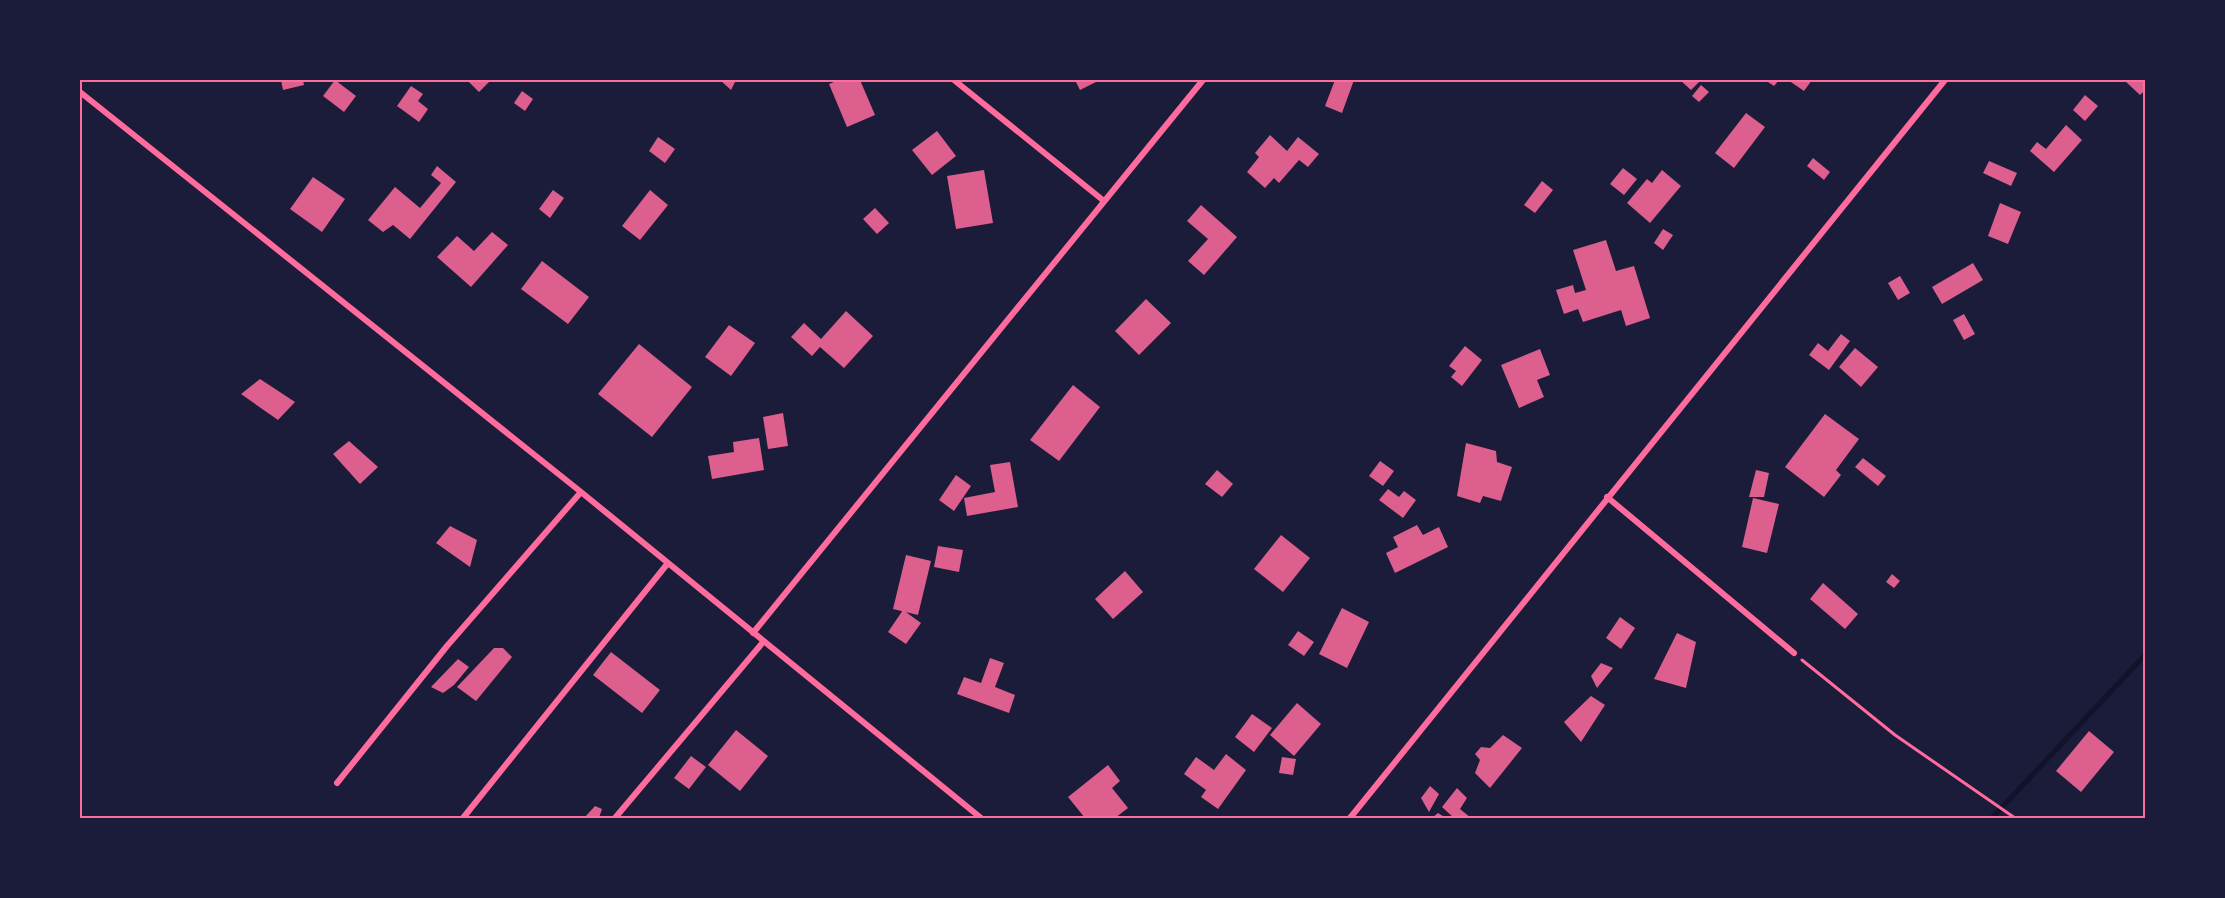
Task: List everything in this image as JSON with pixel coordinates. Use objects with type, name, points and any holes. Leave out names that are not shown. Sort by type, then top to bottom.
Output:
[{"type":"street","points":[[954,80],[1104,201]]},
{"type":"street","points":[[753,633],[1203,80]]},
{"type":"street","points":[[1350,819],[1945,80]]},
{"type":"street","points":[[80,93],[580,492],[981,819]]},
{"type":"street","points":[[337,783],[447,646],[580,492]]},
{"type":"street","points":[[1607,497],[1794,653]]},
{"type":"street","points":[[463,819],[668,563]]},
{"type":"street","points":[[615,819],[764,641]]},
{"type":"path","points":[[1794,653],[1895,735],[2014,817]]},
{"type":"building","points":[[281,80],[303,80],[304,85],[283,90]]},
{"type":"building","points":[[335,80],[356,96],[344,112],[323,96]]},
{"type":"building","points":[[467,80],[491,80],[479,92]]},
{"type":"building","points":[[720,80],[736,80],[731,90]]},
{"type":"building","points":[[839,80],[860,80],[875,115],[847,127],[829,84]]},
{"type":"building","points":[[1075,80],[1100,80],[1080,90]]},
{"type":"building","points":[[1335,80],[1354,80],[1342,113],[1325,106]]},
{"type":"building","points":[[1680,80],[1701,80],[1691,90]]},
{"type":"building","points":[[1765,80],[1779,80],[1774,86]]},
{"type":"building","points":[[1788,80],[1812,80],[1804,91]]},
{"type":"building","points":[[2124,80],[2146,80],[2146,89],[2140,95]]},
{"type":"building","points":[[1701,85],[1709,92],[1699,102],[1692,96]]},
{"type":"building","points":[[411,86],[423,94],[418,101],[428,109],[419,122],[397,106]]},
{"type":"building","points":[[522,91],[533,99],[525,111],[514,103]]},
{"type":"building","points":[[2085,95],[2098,106],[2085,121],[2073,110]]},
{"type":"building","points":[[1746,113],[1765,127],[1734,168],[1715,153]]},
{"type":"building","points":[[2066,125],[2082,140],[2054,172],[2030,151],[2037,142],[2046,149]]},
{"type":"building","points":[[937,131],[956,156],[932,175],[912,150]]},
{"type":"building","points":[[1270,135],[1287,151],[1298,137],[1319,154],[1308,167],[1299,160],[1279,183],[1274,178],[1265,188],[1247,172],[1259,157],[1255,153]]},
{"type":"building","points":[[658,137],[675,149],[665,163],[649,151]]},
{"type":"building","points":[[1813,158],[1830,172],[1824,180],[1807,166]]},
{"type":"building","points":[[1989,161],[2017,173],[2011,186],[1983,173]]},
{"type":"building","points":[[437,166],[456,182],[410,239],[393,225],[383,232],[368,220],[395,187],[420,208],[441,183],[431,175]]},
{"type":"building","points":[[1623,168],[1637,179],[1624,195],[1610,184]]},
{"type":"building","points":[[984,170],[993,223],[956,229],[947,176]]},
{"type":"building","points":[[1662,170],[1681,186],[1650,223],[1627,203],[1647,179],[1652,183]]},
{"type":"building","points":[[313,177],[345,199],[322,232],[290,209]]},
{"type":"building","points":[[1542,181],[1553,190],[1535,213],[1524,205]]},
{"type":"building","points":[[553,190],[564,198],[550,218],[539,209]]},
{"type":"building","points":[[650,190],[668,205],[640,240],[622,226]]},
{"type":"building","points":[[2000,203],[2021,212],[2008,244],[1988,236]]},
{"type":"building","points":[[1201,205],[1237,237],[1204,275],[1188,261],[1208,239],[1187,221]]},
{"type":"building","points":[[875,208],[889,223],[877,234],[863,219]]},
{"type":"building","points":[[1663,229],[1673,235],[1663,250],[1654,243]]},
{"type":"building","points":[[492,232],[508,245],[471,287],[437,257],[457,236],[474,251]]},
{"type":"building","points":[[1606,240],[1616,271],[1634,266],[1650,318],[1626,326],[1621,310],[1583,322],[1578,309],[1564,314],[1556,290],[1573,285],[1575,293],[1586,290],[1573,250]]},
{"type":"building","points":[[542,261],[589,297],[568,324],[521,289]]},
{"type":"building","points":[[1973,263],[1983,280],[1942,304],[1932,287]]},
{"type":"building","points":[[1900,276],[1910,293],[1898,300],[1888,283]]},
{"type":"building","points":[[1146,299],[1171,323],[1139,355],[1115,331]]},
{"type":"building","points":[[846,311],[873,336],[844,368],[820,347],[812,356],[791,337],[804,323],[821,339]]},
{"type":"building","points":[[1964,314],[1975,334],[1964,340],[1953,320]]},
{"type":"building","points":[[729,325],[755,343],[731,376],[705,357]]},
{"type":"building","points":[[1841,334],[1850,341],[1829,370],[1809,355],[1818,343],[1828,351]]},
{"type":"building","points":[[639,344],[692,387],[652,437],[598,394]]},
{"type":"building","points":[[1465,346],[1482,360],[1462,386],[1451,377],[1456,371],[1449,366]]},
{"type":"building","points":[[1855,348],[1878,367],[1861,387],[1839,367]]},
{"type":"building","points":[[1540,349],[1550,375],[1537,380],[1544,397],[1519,408],[1501,365]]},
{"type":"building","points":[[260,379],[295,402],[278,420],[241,394]]},
{"type":"building","points":[[1073,385],[1100,407],[1059,461],[1030,440]]},
{"type":"building","points":[[783,413],[788,446],[768,449],[763,417]]},
{"type":"building","points":[[1825,414],[1859,439],[1836,470],[1841,475],[1824,497],[1785,467]]},
{"type":"building","points":[[759,438],[764,470],[712,479],[708,456],[734,452],[733,442]]},
{"type":"building","points":[[349,441],[378,467],[360,484],[333,454]]},
{"type":"building","points":[[1466,443],[1496,451],[1497,462],[1512,467],[1501,501],[1483,496],[1480,503],[1457,496]]},
{"type":"building","points":[[1863,458],[1886,476],[1878,486],[1855,467]]},
{"type":"building","points":[[1380,461],[1394,471],[1383,486],[1369,476]]},
{"type":"building","points":[[1010,462],[1018,507],[967,516],[964,498],[995,492],[990,465]]},
{"type":"building","points":[[1217,470],[1233,484],[1222,497],[1205,484]]},
{"type":"building","points":[[1756,470],[1769,473],[1764,497],[1749,497]]},
{"type":"building","points":[[956,475],[971,486],[954,511],[939,500]]},
{"type":"building","points":[[1388,489],[1399,497],[1404,491],[1416,500],[1403,518],[1379,500]]},
{"type":"building","points":[[1753,498],[1779,504],[1767,553],[1742,547]]},
{"type":"building","points":[[1417,525],[1423,535],[1439,527],[1448,547],[1395,573],[1386,553],[1398,547],[1393,537]]},
{"type":"building","points":[[450,526],[477,540],[470,567],[436,543]]},
{"type":"building","points":[[1281,535],[1310,558],[1283,592],[1254,569]]},
{"type":"building","points":[[938,546],[963,550],[959,572],[934,567]]},
{"type":"building","points":[[906,555],[931,561],[918,615],[893,609]]},
{"type":"building","points":[[1125,571],[1143,592],[1113,619],[1095,599]]},
{"type":"building","points":[[1892,574],[1900,581],[1894,588],[1886,582]]},
{"type":"building","points":[[1823,583],[1858,614],[1845,629],[1810,599]]},
{"type":"building","points":[[1342,608],[1369,622],[1347,668],[1319,654]]},
{"type":"building","points":[[903,610],[921,623],[906,644],[888,632]]},
{"type":"building","points":[[1620,617],[1635,628],[1621,649],[1606,638]]},
{"type":"building","points":[[1298,631],[1314,642],[1304,656],[1288,645]]},
{"type":"building","points":[[1677,633],[1696,642],[1686,688],[1654,679]]},
{"type":"building","points":[[494,648],[503,648],[512,657],[476,701],[457,687]]},
{"type":"building","points":[[611,652],[660,690],[642,713],[593,675]]},
{"type":"building","points":[[990,658],[1004,663],[995,687],[1015,695],[1009,713],[957,694],[964,677],[981,683]]},
{"type":"building","points":[[458,659],[469,667],[454,685],[443,693],[431,687]]},
{"type":"building","points":[[1601,663],[1613,668],[1597,688],[1591,676]]},
{"type":"building","points":[[1591,696],[1605,705],[1581,742],[1564,722]]},
{"type":"building","points":[[1297,703],[1321,724],[1294,756],[1270,735]]},
{"type":"building","points":[[1252,714],[1272,728],[1254,752],[1235,737]]},
{"type":"building","points":[[736,730],[768,756],[740,791],[708,765]]},
{"type":"building","points":[[2089,731],[2114,752],[2081,792],[2056,771]]},
{"type":"building","points":[[1503,735],[1522,748],[1490,788],[1475,773],[1480,760],[1475,754],[1481,747],[1490,748]]},
{"type":"building","points":[[1226,754],[1246,770],[1218,809],[1201,797],[1206,790],[1184,774],[1196,757],[1214,770]]},
{"type":"building","points":[[691,756],[706,767],[689,789],[674,778]]},
{"type":"building","points":[[1282,757],[1296,759],[1293,775],[1279,773]]},
{"type":"building","points":[[1108,765],[1120,781],[1112,788],[1128,808],[1115,818],[1085,818],[1068,797]]},
{"type":"building","points":[[1430,786],[1439,794],[1429,812],[1421,798]]},
{"type":"building","points":[[1457,788],[1467,798],[1460,809],[1471,818],[1454,818],[1442,807]]},
{"type":"building","points":[[595,806],[602,809],[599,818],[584,818]]},
{"type":"building","points":[[1438,813],[1446,818],[1432,818]]},
{"type":"waterway","points":[[1992,818],[2146,654]]}]
